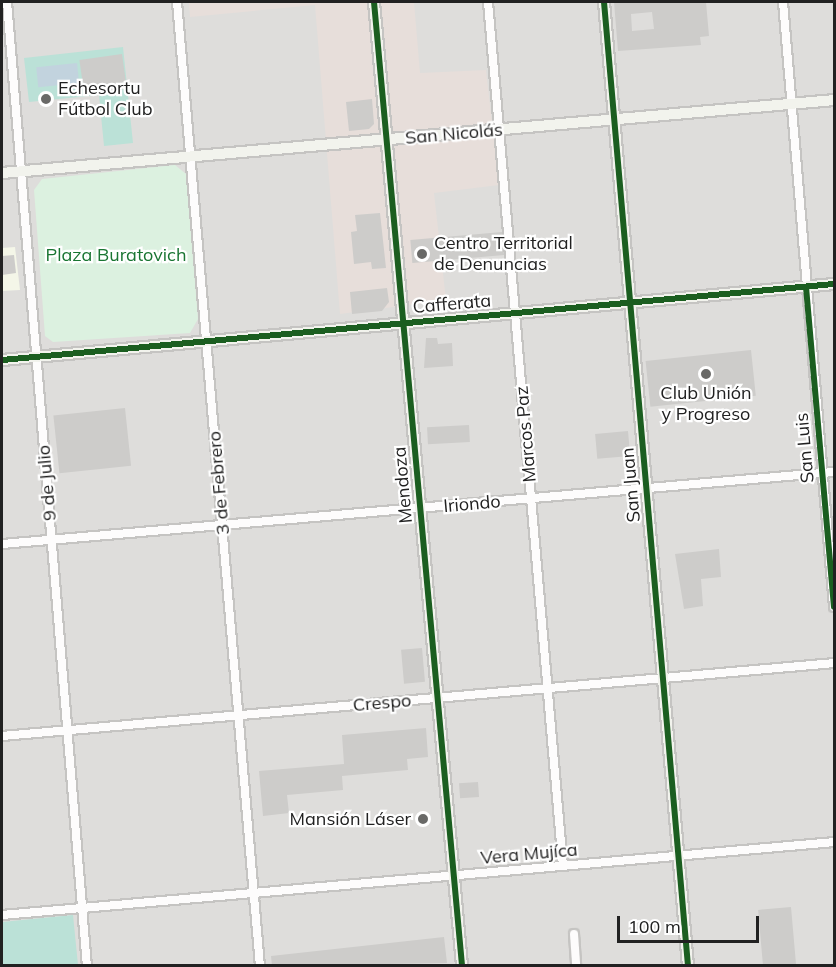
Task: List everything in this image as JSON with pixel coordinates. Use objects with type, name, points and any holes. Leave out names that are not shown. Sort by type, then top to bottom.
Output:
[{"type":"main road","name":"Mendoza","points":[[374,2],[462,966]]},
{"type":"main road","name":"San Juan","points":[[604,2],[688,966]]},
{"type":"main road","name":"San Nicolás","points":[[2,173],[834,100]]},
{"type":"main road","name":"Cafferata","points":[[2,360],[834,285]]},
{"type":"street","name":"9 de Julio","points":[[7,2],[87,966]]},
{"type":"street","name":"3 de Febrero","points":[[177,2],[260,966]]},
{"type":"street","name":"Marcos Paz","points":[[488,2],[563,866]]},
{"type":"street","name":"San Luis","points":[[783,2],[834,606]]},
{"type":"street","name":"Iriondo","points":[[2,544],[834,472]]},
{"type":"street","name":"Crespo","points":[[2,736],[834,663]]},
{"type":"street","name":"Vera Mujíca","points":[[2,915],[834,842]]},
{"type":"street","points":[[573,934],[576,966]]},
{"type":"shaded area","points":[[2,2],[834,2],[834,965],[2,965]]},
{"type":"shaded area","points":[[189,2],[414,2],[420,73],[486,70],[499,185],[434,193],[446,300],[340,314],[315,5],[190,17]]},
{"type":"shaded area","name":"Echesortu Fútbol Club","points":[[123,47],[133,143],[104,146],[99,95],[29,102],[24,58]]},
{"type":"shaded area","points":[[77,63],[79,83],[38,87],[36,67]]},
{"type":"shaded area","points":[[15,247],[20,290],[2,291],[2,248]]},
{"type":"shaded area","points":[[73,915],[78,965],[2,965],[2,922]]},
{"type":"green space","name":"Plaza Buratovich","points":[[175,165],[186,174],[198,319],[190,333],[53,342],[45,336],[34,190],[42,179]]},
{"type":"building","points":[[614,2],[706,2],[709,36],[700,37],[701,45],[618,51]],"holes":[[[652,12],[654,29],[632,31],[631,14]]]},
{"type":"building","points":[[122,54],[127,89],[84,95],[79,60]]},
{"type":"building","points":[[372,99],[374,124],[369,129],[349,131],[346,102]]},
{"type":"building","points":[[380,213],[386,268],[372,269],[371,262],[354,264],[351,232],[357,231],[355,215]]},
{"type":"building","points":[[502,232],[504,255],[412,263],[410,240]]},
{"type":"building","points":[[14,255],[16,273],[2,275],[2,256]]},
{"type":"building","points":[[387,288],[389,302],[382,311],[352,314],[350,292]]},
{"type":"building","points":[[426,338],[437,338],[438,344],[452,343],[453,366],[424,368]]},
{"type":"building","name":"Club Unión y Progreso","points":[[751,350],[756,396],[650,407],[646,361]]},
{"type":"building","points":[[125,408],[131,466],[59,473],[53,416]]},
{"type":"building","points":[[469,425],[470,442],[428,444],[427,427]]},
{"type":"building","points":[[628,431],[630,456],[597,459],[595,434]]},
{"type":"building","points":[[410,489],[411,499],[399,500],[398,490]]},
{"type":"building","points":[[719,549],[721,577],[701,579],[703,606],[684,609],[675,554]]},
{"type":"building","points":[[422,648],[425,682],[404,684],[401,650]]},
{"type":"building","points":[[426,728],[428,757],[407,759],[408,770],[342,776],[343,790],[287,795],[289,813],[263,816],[259,771],[344,764],[342,735]]},
{"type":"building","points":[[478,782],[479,797],[460,798],[459,783]]},
{"type":"building","points":[[791,907],[796,966],[763,966],[758,910]]},
{"type":"building","points":[[444,937],[447,963],[272,966],[271,956]]},
{"type":"cycle path","points":[[374,2],[462,966]]},
{"type":"cycle path","points":[[604,2],[688,966]]},
{"type":"cycle path","points":[[2,360],[834,284]]},
{"type":"cycle path","points":[[806,287],[834,607]]},
{"type":"place","name":"Echesortu Fútbol Club","points":[[46,99]]},
{"type":"place","name":"Centro Territorial de Denuncias","points":[[422,254]]},
{"type":"place","name":"Club Unión y Progreso","points":[[706,374]]},
{"type":"place","name":"Mansión Láser","points":[[423,819]]}]
